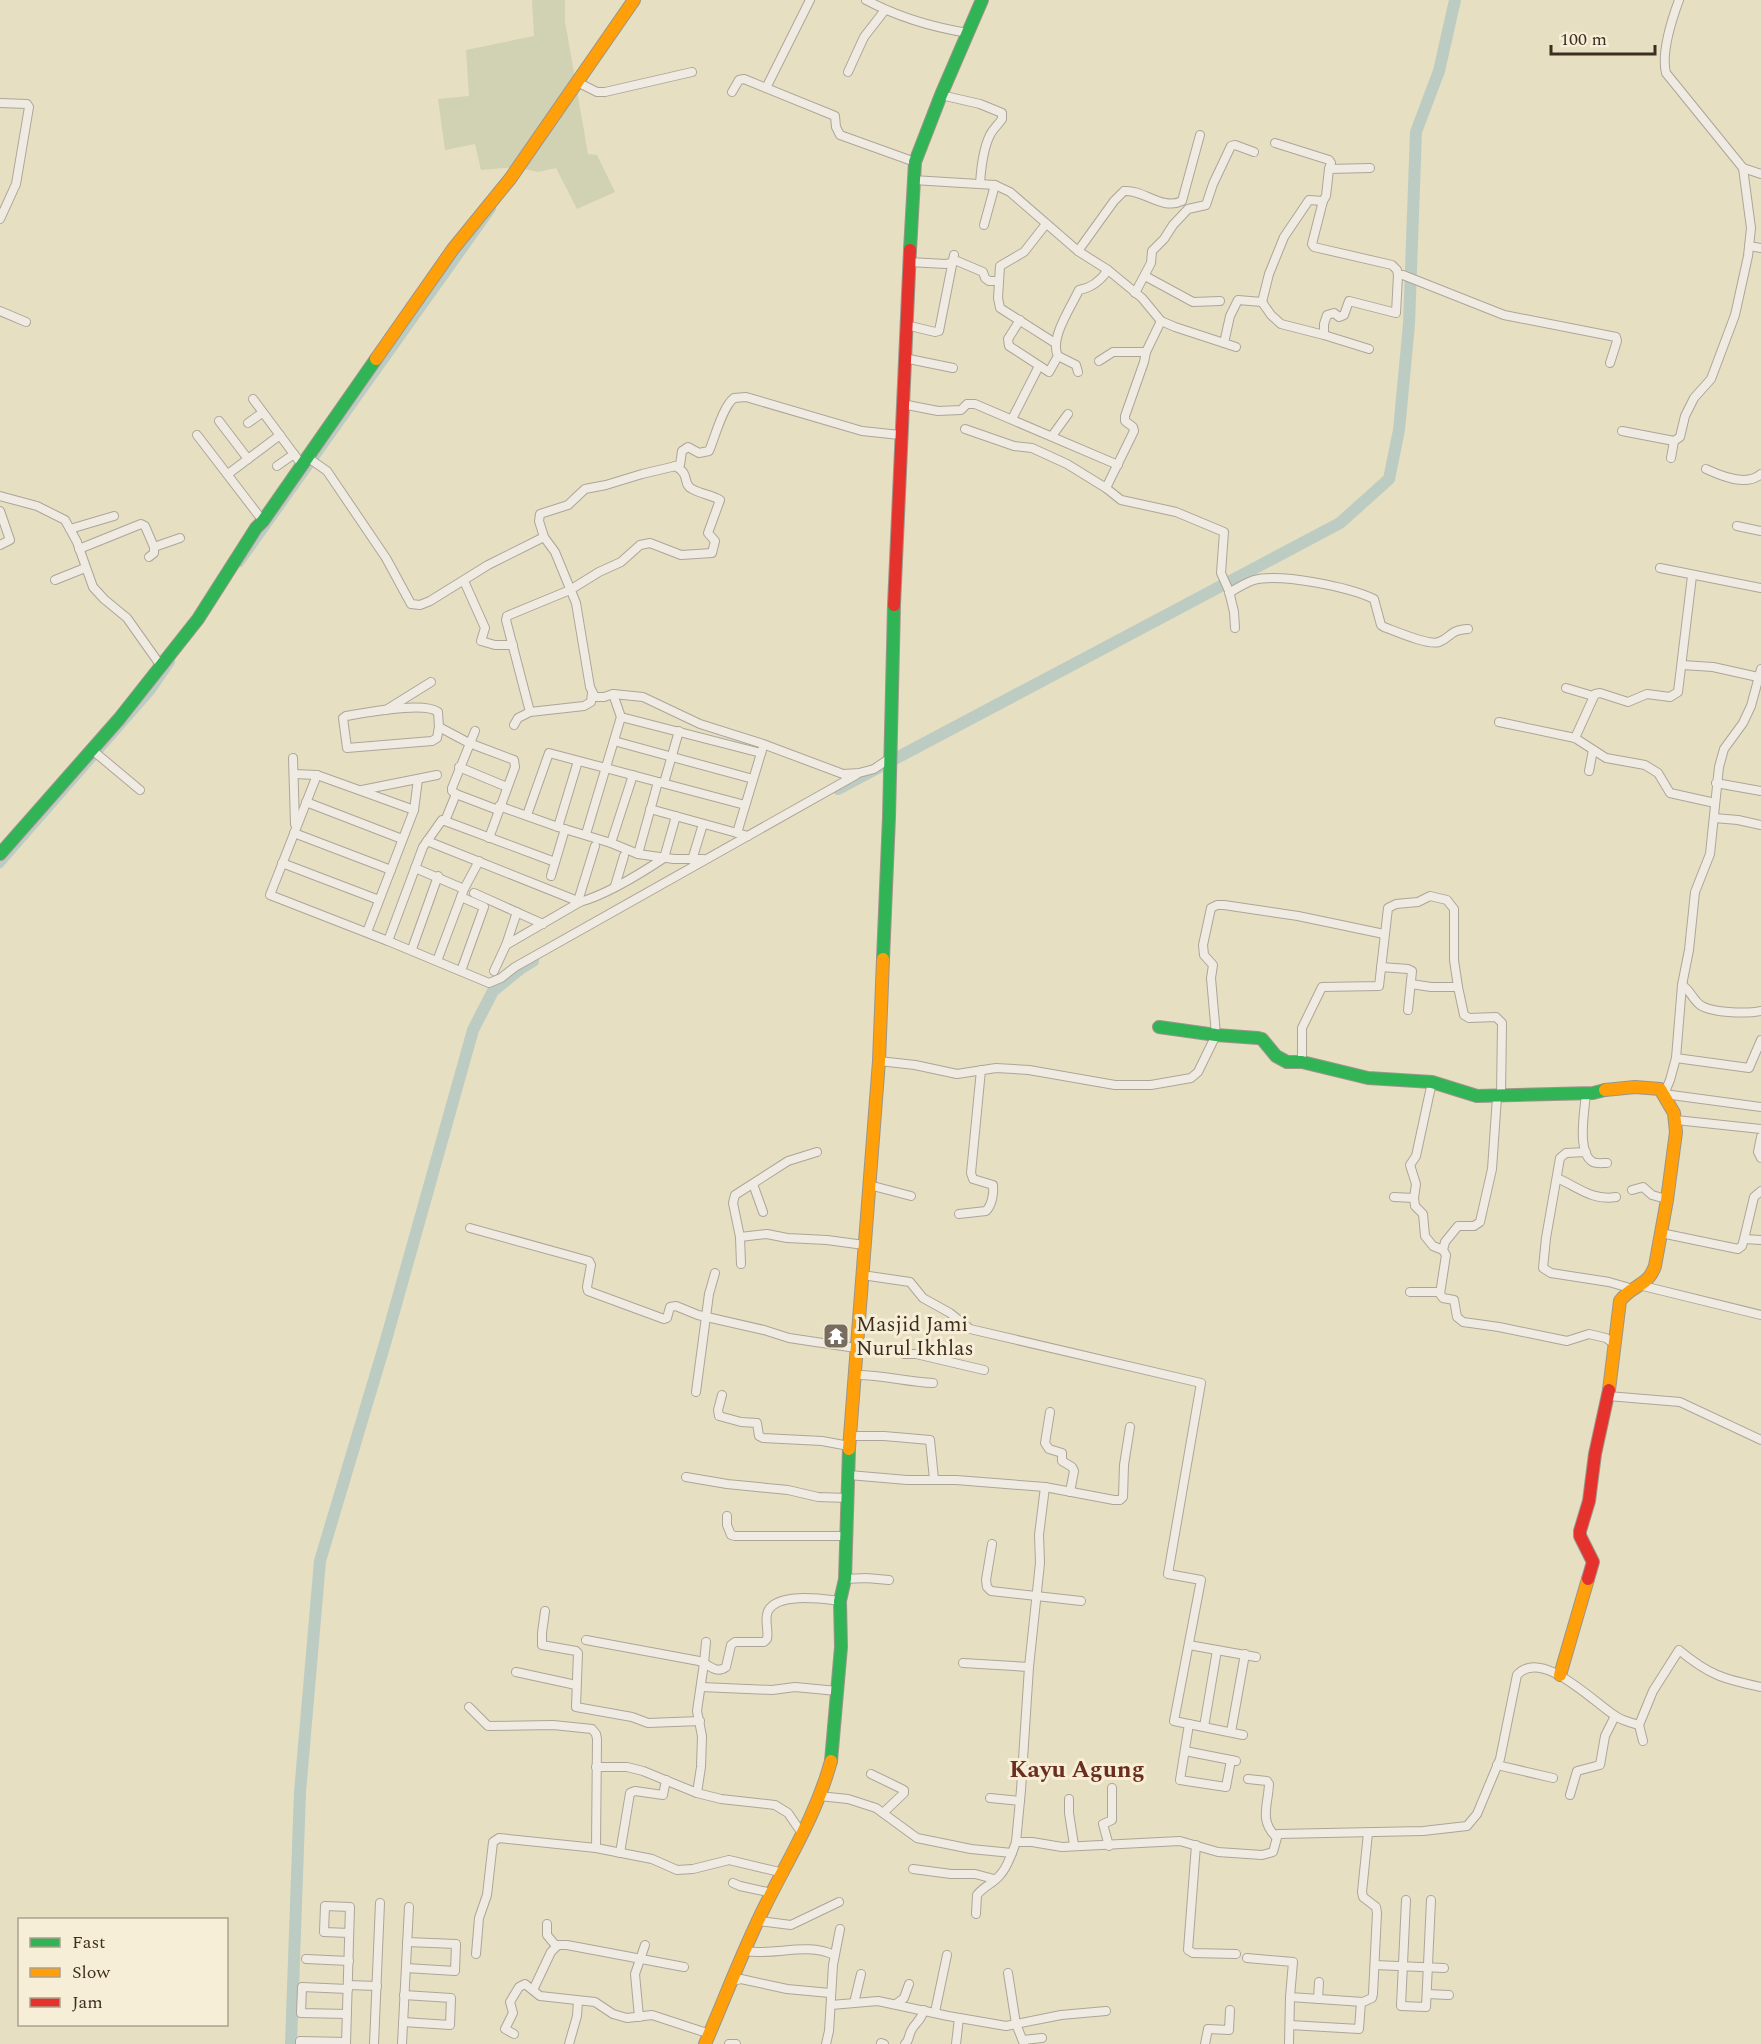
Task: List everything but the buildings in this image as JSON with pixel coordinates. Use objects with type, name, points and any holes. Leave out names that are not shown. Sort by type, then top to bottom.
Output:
[{"type":"street","points":[[0,854],[94,751],[198,619],[256,528],[307,460],[453,249],[510,179],[581,83],[634,0]]},
{"type":"street","points":[[766,88],[810,0]]},
{"type":"street","points":[[866,0],[902,18],[941,29],[968,33]]},
{"type":"street","points":[[514,2034],[505,2029],[513,2013],[510,2000],[522,1984],[540,1996],[595,2002],[619,2017],[652,2015],[708,2039],[745,1951],[824,1787],[833,1752],[841,1647],[840,1601],[845,1579],[849,1441],[879,1061],[890,781],[891,662],[913,180],[915,162],[982,0]]},
{"type":"street","points":[[1622,431],[1674,441],[1680,437],[1684,416],[1694,398],[1711,379],[1724,348],[1735,315],[1749,246],[1751,228],[1743,168],[1666,73],[1668,39],[1679,0]]},
{"type":"street","points":[[848,72],[864,37],[885,10]]},
{"type":"street","points":[[581,83],[597,92],[605,92],[692,72]]},
{"type":"street","points":[[732,92],[737,82],[742,80],[766,88],[833,115],[840,135],[915,162]]},
{"type":"street","points":[[941,95],[980,104],[1002,113],[1002,119],[990,133],[987,142],[982,161],[980,184]]},
{"type":"street","points":[[0,103],[27,104],[29,107],[16,184],[0,219]]},
{"type":"street","points":[[1176,204],[1183,200],[1200,135]]},
{"type":"street","points":[[1275,143],[1329,160],[1331,163],[1326,196],[1312,244],[1314,247],[1392,265],[1400,275],[1396,313],[1349,301],[1344,315],[1339,317],[1334,314],[1327,315],[1324,335]]},
{"type":"street","points":[[1135,293],[1151,263],[1152,251],[1188,209],[1206,205],[1231,146],[1235,145],[1254,152]]},
{"type":"street","points":[[1329,169],[1370,168]]},
{"type":"street","points":[[1743,168],[1761,174]]},
{"type":"street","points":[[913,180],[995,185],[1010,192],[1078,250],[1108,270],[1135,293],[1161,321],[1236,348]]},
{"type":"street","points":[[984,225],[995,185]]},
{"type":"street","points":[[1078,250],[1124,191],[1131,191],[1188,209]]},
{"type":"street","points":[[1323,201],[1309,200],[1289,229],[1269,274],[1262,302],[1281,324],[1369,350]]},
{"type":"street","points":[[1046,224],[1024,252],[1001,264],[998,298],[1000,308],[1055,343]]},
{"type":"street","points":[[1749,246],[1761,248]]},
{"type":"street","points":[[909,262],[946,264],[953,259]]},
{"type":"street","points":[[953,259],[983,272],[989,281],[999,280]]},
{"type":"street","points":[[906,325],[938,332],[953,259]]},
{"type":"street","points":[[1078,372],[1076,365],[1058,356],[1054,350],[1055,343],[1079,290],[1087,289],[1108,270]]},
{"type":"street","points":[[1400,275],[1504,315],[1616,337],[1617,342],[1610,363]]},
{"type":"street","points":[[1144,276],[1193,302],[1220,301]]},
{"type":"street","points":[[1224,343],[1230,316],[1238,300],[1262,302]]},
{"type":"street","points":[[0,311],[26,322]]},
{"type":"street","points":[[1020,320],[1008,339],[1009,346],[1049,372],[1058,356]]},
{"type":"street","points":[[1106,488],[1134,431],[1133,427],[1125,421],[1125,416],[1146,352],[1161,321]]},
{"type":"street","points":[[1099,361],[1113,352],[1146,352]]},
{"type":"street","points":[[904,358],[953,368]]},
{"type":"street","points":[[1012,419],[1039,366]]},
{"type":"street","points":[[514,725],[518,717],[530,712],[584,706],[591,702],[592,693],[576,603],[555,552],[544,537],[539,521],[540,514],[568,505],[585,489],[680,465],[684,448],[688,447],[699,453],[709,451],[726,405],[734,398],[741,396],[862,431],[900,435]]},
{"type":"street","points":[[253,399],[294,454],[327,471],[386,558],[411,604],[417,605],[430,601],[488,565],[544,537]]},
{"type":"street","points":[[902,404],[944,411],[961,410],[965,405],[971,403],[1118,465]]},
{"type":"street","points":[[248,423],[262,413]]},
{"type":"street","points":[[1052,436],[1068,414]]},
{"type":"street","points":[[219,421],[248,459]]},
{"type":"street","points":[[965,429],[1014,446],[1032,448],[1067,464],[1121,500],[1176,512],[1224,532],[1221,573],[1229,592],[1235,628]]},
{"type":"street","points":[[197,435],[263,521]]},
{"type":"street","points":[[228,474],[280,435]]},
{"type":"street","points":[[1671,458],[1674,441]]},
{"type":"street","points":[[277,466],[294,454]]},
{"type":"street","points":[[530,712],[506,620],[507,616],[570,590],[599,572],[621,562],[640,545],[650,543],[681,555],[712,553],[715,541],[708,533],[720,500],[691,489],[686,483],[683,470],[675,466]]},
{"type":"street","points":[[1706,470],[1722,476],[1747,480],[1755,479],[1761,474]]},
{"type":"street","points":[[0,506],[3,497],[29,503],[65,520],[85,568],[98,592],[127,618],[161,666]]},
{"type":"street","points":[[0,511],[10,540],[0,544]]},
{"type":"street","points":[[70,529],[114,516]]},
{"type":"street","points":[[79,549],[141,524],[145,526],[154,547],[154,553],[149,557]]},
{"type":"street","points":[[1737,526],[1761,531]]},
{"type":"street","points":[[154,547],[180,538]]},
{"type":"street","points":[[55,580],[85,568]]},
{"type":"street","points":[[1660,568],[1761,588]]},
{"type":"street","points":[[1566,688],[1593,696],[1600,693],[1628,702],[1653,693],[1670,697],[1678,692],[1692,576]]},
{"type":"street","points":[[1229,592],[1249,582],[1274,578],[1331,585],[1362,593],[1374,599],[1381,625],[1429,643],[1441,642],[1452,632],[1468,629]]},
{"type":"street","points":[[464,581],[485,628],[481,641],[495,645],[513,645]]},
{"type":"street","points":[[1664,1094],[1676,1058],[1682,985],[1689,950],[1695,892],[1710,854],[1716,783],[1724,749],[1743,723],[1751,706],[1759,673],[1682,665]]},
{"type":"street","points":[[383,711],[431,682]]},
{"type":"street","points":[[592,693],[595,697],[601,698],[613,694],[643,697],[700,724],[762,749],[843,774],[874,769],[890,759]]},
{"type":"street","points":[[586,834],[621,717],[613,694]]},
{"type":"street","points":[[1575,738],[1593,696]]},
{"type":"street","points":[[431,708],[438,712],[439,727],[437,738],[432,741],[347,748],[344,718],[383,711],[431,708]]},
{"type":"street","points":[[621,717],[762,749]]},
{"type":"street","points":[[1499,722],[1575,738],[1606,758],[1641,764],[1654,770],[1662,778],[1670,793],[1715,803]]},
{"type":"street","points":[[439,727],[514,760],[515,767],[489,838]]},
{"type":"street","points":[[475,730],[452,788],[456,794],[586,834],[638,854],[664,858],[705,859]]},
{"type":"street","points":[[638,854],[650,809],[671,758],[679,731]]},
{"type":"street","points":[[614,741],[753,779]]},
{"type":"street","points":[[737,833],[762,749]]},
{"type":"street","points":[[1589,771],[1593,750]]},
{"type":"street","points":[[94,751],[140,790]]},
{"type":"street","points":[[527,815],[549,753],[745,805]]},
{"type":"street","points":[[293,758],[295,831]]},
{"type":"street","points":[[551,876],[578,761]]},
{"type":"street","points":[[459,767],[507,787]]},
{"type":"street","points":[[317,775],[270,895],[388,940],[489,983],[859,773]]},
{"type":"street","points":[[294,774],[317,775],[414,810]]},
{"type":"street","points":[[362,790],[437,775]]},
{"type":"street","points":[[611,843],[633,775]]},
{"type":"street","points":[[367,932],[414,810],[418,779]]},
{"type":"street","points":[[1716,783],[1761,791]]},
{"type":"street","points":[[445,821],[456,794]]},
{"type":"street","points":[[306,802],[402,839]]},
{"type":"street","points":[[650,809],[748,836]]},
{"type":"street","points":[[506,945],[579,901],[592,899],[664,858],[676,816]]},
{"type":"street","points":[[1714,818],[1761,825]]},
{"type":"street","points":[[388,940],[427,841],[442,820],[555,862]]},
{"type":"street","points":[[692,860],[703,824]]},
{"type":"street","points":[[295,831],[391,870]]},
{"type":"street","points":[[427,841],[579,901]]},
{"type":"street","points":[[579,901],[595,846]]},
{"type":"street","points":[[615,886],[624,856]]},
{"type":"street","points":[[437,961],[463,893],[479,861]]},
{"type":"street","points":[[282,863],[379,900]]},
{"type":"street","points":[[415,868],[438,876],[484,907],[461,971]]},
{"type":"street","points":[[412,950],[438,876]]},
{"type":"street","points":[[474,893],[543,924]]},
{"type":"street","points":[[1302,1062],[1302,1028],[1322,987],[1353,985],[1376,987],[1380,983],[1388,908],[1418,902],[1430,896],[1447,900],[1454,909],[1454,960],[1465,1017],[1496,1017],[1502,1023],[1499,1096],[1492,1169],[1480,1222],[1474,1226],[1458,1226],[1444,1242],[1443,1250],[1446,1255],[1440,1292],[1443,1298],[1454,1300],[1456,1317],[1463,1322],[1567,1341],[1589,1334],[1606,1338],[1613,1343]]},
{"type":"street","points":[[879,1061],[915,1065],[957,1074],[996,1068],[1029,1070],[1115,1085],[1177,1082],[1191,1078],[1198,1072],[1216,1035],[1211,978],[1213,965],[1204,955],[1203,945],[1211,908],[1224,905],[1298,916],[1384,934]]},
{"type":"street","points":[[494,971],[517,912]]},
{"type":"street","points":[[1381,967],[1410,969],[1408,1010]]},
{"type":"street","points":[[1411,984],[1458,987]]},
{"type":"street","points":[[1682,985],[1688,989],[1699,1005],[1706,1009],[1750,1013],[1761,1011]]},
{"type":"street","points":[[1159,1027],[1262,1039],[1276,1056],[1287,1062],[1302,1062],[1368,1078],[1432,1082],[1477,1096],[1586,1093],[1632,1086],[1660,1089],[1664,1094],[1676,1120],[1661,1233],[1653,1274],[1623,1296],[1620,1301],[1608,1396],[1580,1531],[1580,1536],[1593,1562],[1560,1675]]},
{"type":"street","points":[[1676,1058],[1749,1068],[1761,1040]]},
{"type":"street","points":[[959,1214],[986,1211],[989,1209],[993,1194],[993,1185],[973,1179],[971,1173],[981,1071]]},
{"type":"street","points":[[1432,1082],[1416,1156],[1410,1165],[1416,1184],[1415,1206],[1423,1214],[1425,1236],[1433,1246],[1443,1250]]},
{"type":"street","points":[[1586,1093],[1582,1139],[1586,1152],[1594,1162],[1607,1163]]},
{"type":"street","points":[[1664,1094],[1761,1107]]},
{"type":"street","points":[[1676,1120],[1761,1130]]},
{"type":"street","points":[[1761,1137],[1758,1152],[1761,1158]]},
{"type":"street","points":[[741,1264],[740,1237],[733,1198],[788,1161],[817,1152]]},
{"type":"street","points":[[1586,1152],[1563,1154],[1546,1238],[1543,1268],[1551,1273],[1636,1287],[1761,1315]]},
{"type":"street","points":[[1557,1178],[1590,1196],[1606,1199],[1616,1197]]},
{"type":"street","points":[[753,1184],[763,1212]]},
{"type":"street","points":[[869,1185],[911,1196]]},
{"type":"street","points":[[1632,1190],[1643,1187],[1652,1195],[1666,1200]]},
{"type":"street","points":[[1661,1233],[1738,1249],[1742,1246],[1754,1197],[1761,1191]]},
{"type":"street","points":[[1394,1197],[1414,1198]]},
{"type":"street","points":[[470,1228],[589,1262],[591,1265],[587,1289],[666,1319],[669,1309],[673,1306],[789,1338],[856,1348],[892,1349],[904,1354],[916,1354],[984,1370]]},
{"type":"street","points":[[740,1237],[767,1234],[864,1245]]},
{"type":"street","points":[[1744,1239],[1761,1240]]},
{"type":"street","points":[[696,1392],[709,1294],[715,1274]]},
{"type":"street","points":[[862,1275],[910,1282],[923,1298],[950,1313],[970,1329],[1201,1383],[1168,1574],[1201,1580],[1174,1721],[1243,1735]]},
{"type":"street","points":[[1410,1292],[1440,1292]]},
{"type":"street","points":[[854,1375],[872,1374],[884,1378],[933,1383]]},
{"type":"street","points":[[722,1395],[718,1410],[719,1416],[741,1422],[757,1423],[759,1436],[773,1439],[822,1441],[849,1441],[884,1436],[930,1440],[934,1479]]},
{"type":"street","points":[[1608,1396],[1680,1402],[1761,1440]]},
{"type":"street","points":[[1050,1412],[1045,1443],[1049,1449],[1060,1451],[1062,1461],[1072,1467],[1074,1471],[1070,1492]]},
{"type":"street","points":[[849,1475],[1045,1486],[1114,1500],[1121,1499],[1130,1426]]},
{"type":"street","points":[[686,1477],[788,1490],[818,1497],[848,1498]]},
{"type":"street","points":[[976,1914],[977,1895],[999,1878],[1016,1842],[1029,1668],[1040,1563],[1039,1535],[1045,1486]]},
{"type":"street","points":[[727,1516],[729,1531],[735,1536],[847,1536]]},
{"type":"street","points":[[992,1544],[986,1580],[987,1587],[996,1592],[1081,1601]]},
{"type":"street","points":[[845,1579],[889,1580]]},
{"type":"street","points":[[586,1640],[639,1649],[704,1664],[717,1670],[726,1667],[730,1645],[735,1642],[766,1641],[767,1613],[771,1607],[801,1598],[840,1601]]},
{"type":"street","points":[[545,1611],[542,1646],[577,1651],[578,1727]]},
{"type":"street","points":[[697,1793],[701,1767],[701,1728],[698,1711],[706,1642]]},
{"type":"street","points":[[1189,1645],[1256,1657]]},
{"type":"street","points":[[1204,1727],[1217,1650]]},
{"type":"street","points":[[1643,1741],[1639,1725],[1653,1691],[1679,1650],[1715,1676],[1761,1687]]},
{"type":"street","points":[[1231,1732],[1245,1654]]},
{"type":"street","points":[[963,1663],[1029,1668]]},
{"type":"street","points":[[1016,1842],[1062,1847],[1180,1840],[1218,1852],[1271,1854],[1278,1834],[1423,1831],[1470,1825],[1477,1814],[1497,1765],[1508,1728],[1517,1674],[1534,1666],[1560,1675],[1615,1716],[1639,1725]]},
{"type":"street","points":[[516,1672],[576,1685]]},
{"type":"street","points":[[701,1686],[837,1691]]},
{"type":"street","points":[[469,1707],[488,1726],[553,1725],[592,1729],[596,1734],[596,1848]]},
{"type":"street","points":[[576,1707],[632,1717],[648,1723],[700,1721]]},
{"type":"street","points":[[1570,1795],[1577,1771],[1600,1766],[1605,1736],[1615,1716]]},
{"type":"street","points":[[1185,1751],[1234,1760],[1226,1787],[1180,1780],[1189,1724]]},
{"type":"street","points":[[1497,1765],[1553,1778]]},
{"type":"street","points":[[596,1767],[634,1769],[697,1793],[721,1799],[775,1805],[788,1813],[801,1832]]},
{"type":"street","points":[[871,1774],[904,1790],[904,1793],[883,1812]]},
{"type":"street","points":[[1248,1779],[1267,1781],[1269,1793],[1266,1821],[1268,1829],[1276,1837]]},
{"type":"street","points":[[620,1853],[630,1794],[635,1791],[663,1795],[666,1780]]},
{"type":"street","points":[[1108,1846],[1103,1824],[1112,1820],[1112,1788]]},
{"type":"street","points":[[819,1796],[848,1799],[883,1812],[917,1838],[971,1849],[1012,1852]]},
{"type":"street","points":[[990,1798],[1020,1802]]},
{"type":"street","points":[[1069,1799],[1074,1845]]},
{"type":"street","points":[[1290,1997],[1361,2002],[1368,2001],[1373,1994],[1377,1913],[1376,1907],[1365,1900],[1362,1892],[1368,1833]]},
{"type":"street","points":[[476,1954],[479,1918],[487,1895],[495,1839],[596,1848],[652,1859],[677,1870],[693,1869],[729,1860],[784,1873]]},
{"type":"street","points":[[1196,1845],[1188,1950],[1193,1953],[1236,1954]]},
{"type":"street","points":[[913,1869],[951,1874],[975,1874],[994,1880]]},
{"type":"street","points":[[733,1883],[772,1893]]},
{"type":"street","points":[[1406,1900],[1401,2006],[1426,2007],[1431,1900]]},
{"type":"street","points":[[759,1921],[790,1925],[839,1902]]},
{"type":"street","points":[[374,2044],[380,1903]]},
{"type":"street","points":[[402,2044],[409,1907]]},
{"type":"street","points":[[547,1924],[547,1935],[556,1946]]},
{"type":"street","points":[[826,2044],[834,1955],[840,1929]]},
{"type":"street","points":[[300,2044],[300,2041],[346,2043],[350,1934]]},
{"type":"street","points":[[406,1968],[455,1971],[456,1944],[407,1942]]},
{"type":"street","points":[[533,1990],[556,1946],[567,1945],[684,1967]]},
{"type":"street","points":[[639,2017],[635,1978],[645,1945]]},
{"type":"street","points":[[745,1951],[775,1953],[807,1949],[834,1955]]},
{"type":"street","points":[[935,2012],[947,1955]]},
{"type":"street","points":[[1247,1958],[1293,1962],[1289,2044]]},
{"type":"street","points":[[306,1959],[349,1961]]},
{"type":"street","points":[[1375,1965],[1444,1968]]},
{"type":"street","points":[[1008,1973],[1016,2025],[1024,2042],[1042,2038]]},
{"type":"street","points":[[854,2003],[861,1974]]},
{"type":"street","points":[[733,1981],[741,1979],[787,1989],[830,1994]]},
{"type":"street","points":[[1318,1999],[1319,1982]]},
{"type":"street","points":[[896,2004],[904,1998],[909,1984]]},
{"type":"street","points":[[347,2014],[301,2013],[302,1987],[377,1986]]},
{"type":"street","points":[[1426,1994],[1449,1995]]},
{"type":"street","points":[[403,2022],[450,2025],[451,1998],[404,1995]]},
{"type":"street","points":[[569,2044],[577,2016],[578,2001]]},
{"type":"street","points":[[831,2005],[878,2001],[1000,2025],[1016,2025],[1061,2015],[1106,2011]]},
{"type":"street","points":[[1290,2025],[1359,2030],[1361,2002]]},
{"type":"street","points":[[905,2044],[909,2040],[911,2031],[921,2020],[924,2010]]},
{"type":"street","points":[[1205,2044],[1208,2029],[1229,2030],[1230,2010]]},
{"type":"street","points":[[956,2044],[959,2018]]},
{"type":"street","points":[[729,2044],[736,2044]]},
{"type":"shaded area","points":[[0,0],[1761,0],[1761,2044],[0,2044]]},
{"type":"green space","points":[[532,0],[565,0],[565,21],[588,154],[597,155],[615,192],[577,209],[556,168],[538,172],[516,167],[481,170],[475,144],[445,150],[438,99],[469,96],[466,50],[534,36]]},
{"type":"waterway","points":[[838,789],[1340,523],[1389,479],[1399,430],[1409,324],[1416,132],[1439,71],[1455,0]]},
{"type":"waterway","points":[[240,563],[492,209]]},
{"type":"waterway","points":[[0,864],[152,690],[171,662]]},
{"type":"waterway","points":[[291,2044],[300,1792],[320,1561],[386,1340],[473,1030],[493,991],[533,961]]},
{"type":"traffic: fast","points":[[910,250],[915,162],[982,0]]},
{"type":"traffic: fast","points":[[0,854],[119,719],[198,619],[256,528],[376,359]]},
{"type":"traffic: fast","points":[[883,959],[894,605]]},
{"type":"traffic: fast","points":[[1159,1027],[1258,1038],[1262,1039],[1276,1056],[1287,1062],[1302,1062],[1368,1078],[1432,1082],[1477,1096],[1593,1093],[1605,1090]]},
{"type":"traffic: fast","points":[[831,1761],[841,1647],[840,1601],[845,1579],[849,1449]]},
{"type":"traffic: slow","points":[[376,359],[453,249],[510,179],[634,0]]},
{"type":"traffic: slow","points":[[849,1449],[879,1061],[883,959]]},
{"type":"traffic: slow","points":[[1605,1090],[1635,1087],[1660,1089],[1674,1113],[1676,1132],[1655,1266],[1648,1278],[1620,1301],[1609,1390]]},
{"type":"traffic: slow","points":[[1560,1675],[1588,1579]]},
{"type":"traffic: slow","points":[[705,2044],[757,1923],[802,1835],[831,1761]]},
{"type":"traffic: jam","points":[[894,605],[910,250]]},
{"type":"traffic: jam","points":[[1588,1579],[1593,1562],[1580,1536],[1580,1531],[1589,1501],[1595,1454],[1609,1390]]},
{"type":"place","name":"Masjid Jami Nurul Ikhlas","points":[[836,1336]]},
{"type":"district","name":"Kayu Agung","points":[[1077,1769]]}]
